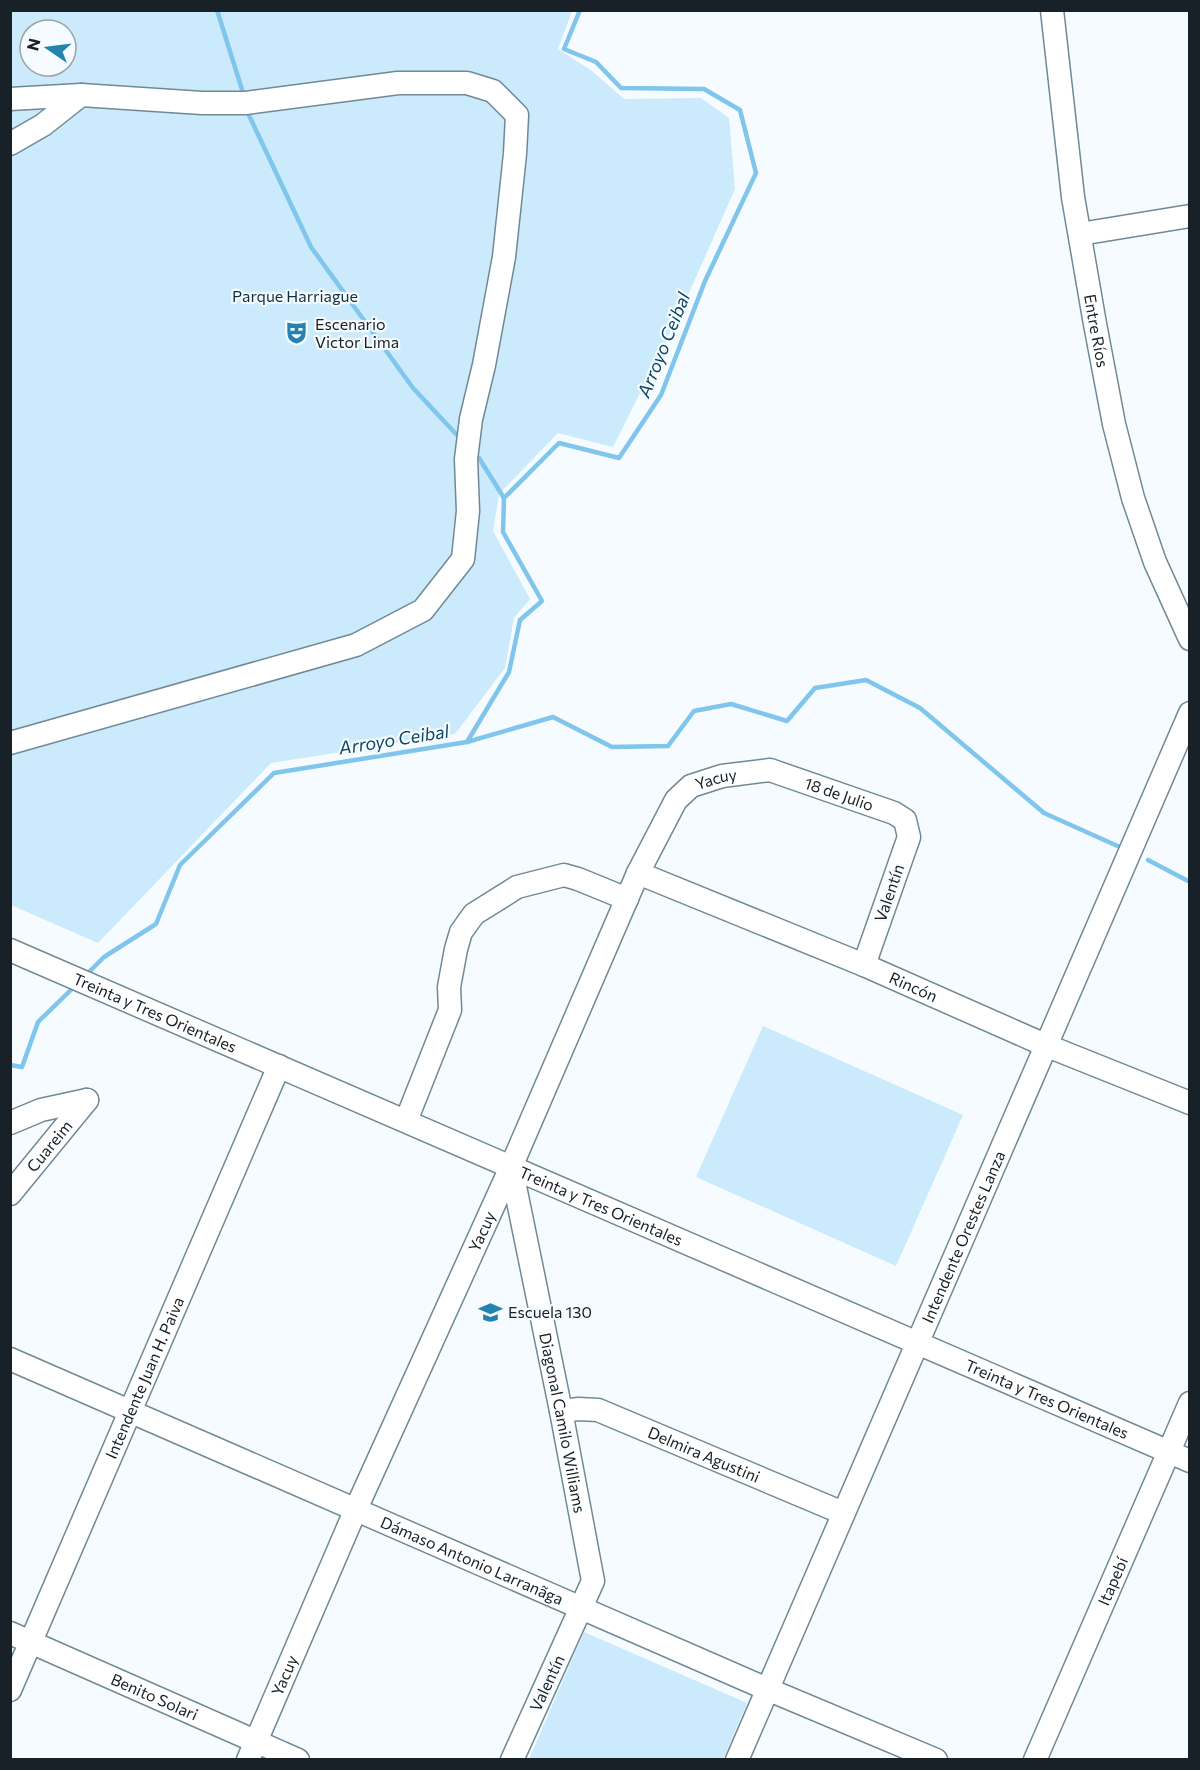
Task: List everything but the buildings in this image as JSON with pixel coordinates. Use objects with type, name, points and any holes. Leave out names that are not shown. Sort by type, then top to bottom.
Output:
[{"type":"street","name":"Entre Ríos","points":[[1052,10],[1073,197],[1114,424],[1133,498],[1155,562],[1190,639]]},
{"type":"street","points":[[10,99],[81,95],[202,103],[246,103],[398,83],[467,83],[493,91],[517,115],[504,257],[486,354],[471,418],[466,459],[468,511],[463,559],[423,610],[356,645],[10,742]]},
{"type":"street","points":[[10,144],[43,125],[81,95]]},
{"type":"street","points":[[1080,234],[1190,216]]},
{"type":"street","name":"Intendente Orestes Lanza","points":[[736,1760],[1190,713]]},
{"type":"street","name":"18 de Julio","points":[[770,770],[894,813],[905,820]]},
{"type":"street","name":"Yacuy","points":[[252,1750],[356,1509],[511,1167],[638,873],[676,800],[691,786],[722,776],[770,770]]},
{"type":"street","name":"Valentín","points":[[864,965],[909,837],[905,820]]},
{"type":"street","name":"Rincón","points":[[638,873],[864,965],[1045,1045],[1190,1103]]},
{"type":"street","points":[[406,1121],[450,1010],[449,987],[461,932],[474,914],[518,887],[564,875],[627,899]]},
{"type":"street","name":"Treinta y Tres Orientales","points":[[10,950],[1190,1461]]},
{"type":"street","name":"Intendente Juan H. Paiva","points":[[10,1690],[21,1638],[130,1411],[279,1066]]},
{"type":"street","name":"Cuareim","points":[[10,1123],[41,1110],[87,1100],[10,1194]]},
{"type":"street","name":"Diagonal Camilo Williams","points":[[511,1167],[593,1581],[582,1607]]},
{"type":"street","name":"Dámaso Antonio Larranãga","points":[[10,1359],[767,1689],[936,1760]]},
{"type":"street","name":"Itapebí","points":[[1035,1760],[1190,1403]]},
{"type":"street","name":"Delmira Agustini","points":[[561,1411],[598,1410],[843,1513]]},
{"type":"street","name":"Valentín","points":[[513,1760],[582,1607]]},
{"type":"street","name":"Benito Solari","points":[[21,1638],[252,1750],[298,1760]]},
{"type":"green space","name":"Parque Harriague","points":[[11,11],[572,11],[558,49],[592,71],[624,99],[701,98],[729,118],[735,189],[684,304],[613,447],[558,433],[499,494],[493,531],[530,599],[514,618],[505,668],[455,734],[271,763],[98,943],[11,905]]},
{"type":"green space","points":[[763,1026],[963,1115],[896,1266],[696,1177]]},
{"type":"green space","points":[[584,1632],[747,1703],[723,1759],[529,1759]]},
{"type":"waterway","points":[[217,10],[244,96]]},
{"type":"waterway","name":"Arroyo Ceibal","points":[[85,976],[104,957],[156,924],[180,865],[274,773],[467,742],[509,672],[520,620],[542,601],[503,532],[504,498],[559,443],[619,458],[661,395],[705,281],[756,173],[740,110],[704,89],[621,88],[596,62],[564,49],[580,10]]},
{"type":"waterway","points":[[247,111],[311,247],[413,388],[456,434]]},
{"type":"waterway","points":[[479,458],[504,498]]},
{"type":"waterway","points":[[467,742],[553,717],[612,747],[668,746],[694,711],[731,704],[787,721],[815,688],[866,680],[920,708],[1044,813],[1122,848]]},
{"type":"waterway","points":[[1148,860],[1190,882]]},
{"type":"waterway","name":"Arroyo Ceibal","points":[[10,1065],[22,1067],[38,1022],[75,986]]},
{"type":"place","name":"Escenario Victor Lima","points":[[297,333]]},
{"type":"place","name":"Escuela 130","points":[[490,1312]]}]
